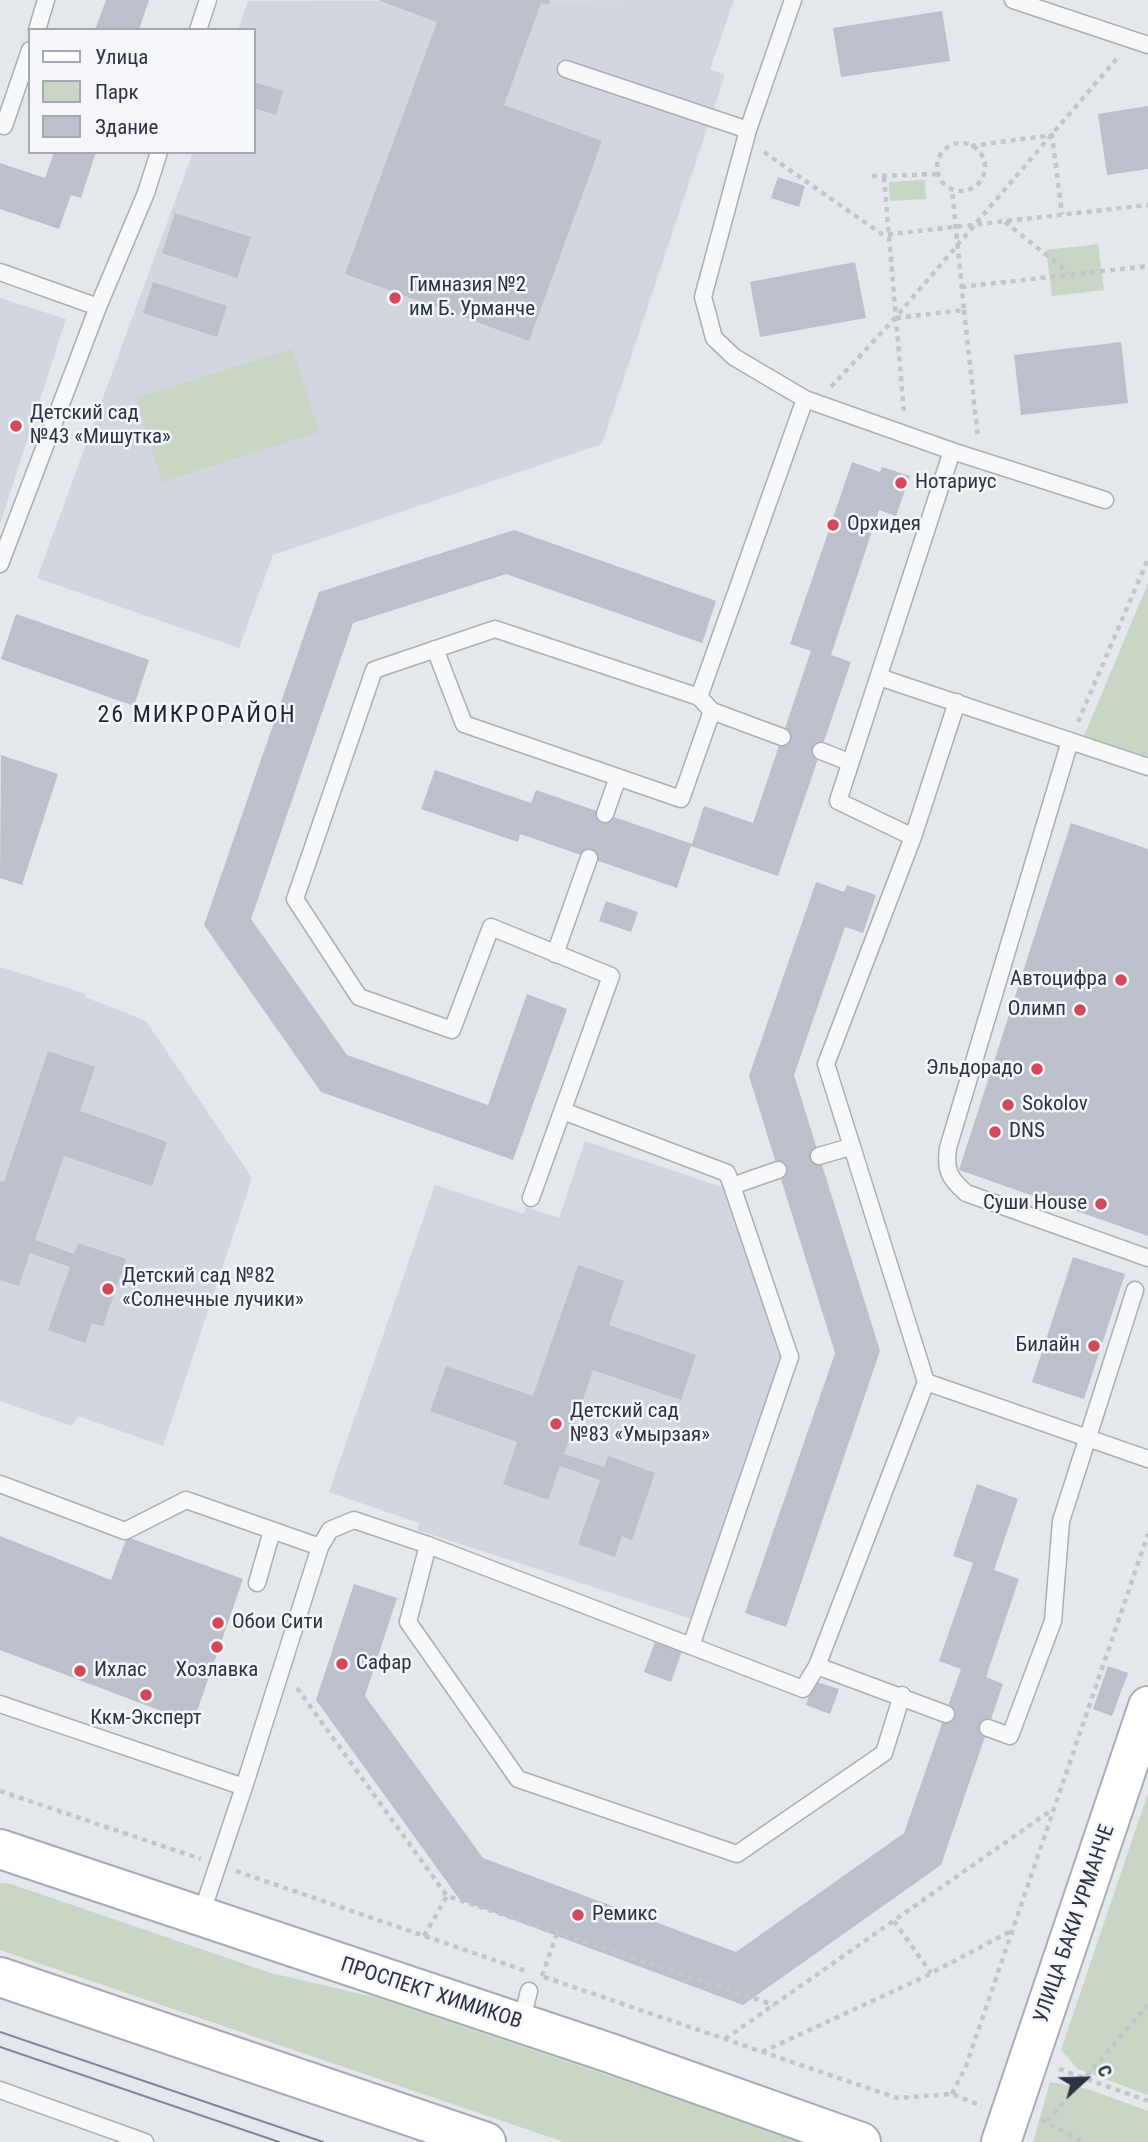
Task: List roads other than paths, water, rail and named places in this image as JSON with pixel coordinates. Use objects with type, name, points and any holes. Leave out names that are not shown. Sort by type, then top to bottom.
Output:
[{"type":"main road","name":"УЛИЦА БАКИ УРМАНЧЕ","points":[[1001,2142],[1148,1706]]},
{"type":"main road","name":"ПРОСПЕКТ ХИМИКОВ","points":[[0,1849],[200,1918],[525,2007],[861,2142]]},
{"type":"main road","points":[[0,1869],[47,1866]]},
{"type":"main road","points":[[0,1977],[486,2142]]},
{"type":"lane","points":[[38,28],[46,0]]},
{"type":"lane","points":[[199,28],[208,0]]},
{"type":"lane","points":[[793,0],[747,135],[702,297],[713,338],[734,357],[811,402],[1105,500]]},
{"type":"lane","points":[[1013,0],[1148,45]]},
{"type":"lane","points":[[0,125],[5,126],[28,56]]},
{"type":"lane","points":[[566,69],[747,135]]},
{"type":"lane","points":[[0,564],[98,307],[146,193],[158,154]]},
{"type":"lane","points":[[0,272],[98,307]]},
{"type":"lane","points":[[699,697],[811,402]]},
{"type":"lane","points":[[913,836],[838,801],[952,451]]},
{"type":"lane","points":[[531,1198],[611,976],[491,927],[452,1030],[359,998],[295,899],[374,670],[495,629],[699,697],[712,711],[782,737]]},
{"type":"lane","points":[[435,649],[464,724],[681,799],[712,711]]},
{"type":"lane","points":[[879,677],[1148,767]]},
{"type":"lane","points":[[200,1918],[320,1547],[330,1530],[355,1520],[428,1545],[803,1689],[817,1666],[926,1382],[826,1064],[913,836],[957,702]]},
{"type":"lane","points":[[1070,741],[948,1148],[945,1166],[952,1180],[965,1193],[1148,1258]]},
{"type":"lane","points":[[821,751],[849,762]]},
{"type":"lane","points":[[605,814],[618,777]]},
{"type":"lane","points":[[555,954],[589,858]]},
{"type":"lane","points":[[563,1111],[727,1173],[790,1357],[691,1646]]},
{"type":"lane","points":[[819,1156],[850,1147]]},
{"type":"lane","points":[[732,1186],[778,1170]]},
{"type":"lane","points":[[988,1728],[1010,1736],[1053,1622],[1061,1521],[1135,1290]]},
{"type":"lane","points":[[926,1382],[1148,1459]]},
{"type":"lane","points":[[0,1484],[125,1531],[186,1500],[320,1547]]},
{"type":"lane","points":[[257,1583],[272,1531]]},
{"type":"lane","points":[[428,1545],[408,1622],[518,1779],[737,1854],[884,1754],[902,1695]]},
{"type":"lane","points":[[817,1666],[902,1695],[946,1714]]},
{"type":"lane","points":[[0,1704],[244,1787]]},
{"type":"lane","points":[[0,2090],[145,2142]]},
{"type":"tram line","points":[[0,2032],[323,2142]]},
{"type":"tram line","points":[[0,2047],[279,2142]]},
{"type":"place","name":"Гимназия №2 им Б. Урманче","points":[[395,298]]},
{"type":"place","name":"Детский сад №43 «Мишутка»","points":[[16,426]]},
{"type":"place","name":"Нотариус","points":[[901,483]]},
{"type":"place","name":"Орхидея","points":[[833,525]]},
{"type":"place","name":"Автоцифра","points":[[1121,980]]},
{"type":"place","name":"Олимп","points":[[1080,1010]]},
{"type":"place","name":"Эльдорадо","points":[[1037,1069]]},
{"type":"place","name":"Sokolov","points":[[1008,1105]]},
{"type":"place","name":"DNS","points":[[995,1132]]},
{"type":"place","name":"Суши House","points":[[1101,1204]]},
{"type":"place","name":"Детский сад №82 «Солнечные лучики»","points":[[108,1289]]},
{"type":"place","name":"Билайн","points":[[1094,1346]]},
{"type":"place","name":"Детский сад №83 «Умырзая»","points":[[556,1424]]},
{"type":"place","name":"Обои Сити","points":[[218,1623]]},
{"type":"place","name":"Хозлавка","points":[[217,1647]]},
{"type":"place","name":"Сафар","points":[[342,1664]]},
{"type":"place","name":"Ихлас","points":[[80,1671]]},
{"type":"place","name":"Ккм-Эксперт","points":[[146,1695]]},
{"type":"place","name":"Ремикс","points":[[578,1915]]},
{"type":"district","name":"26 МИКРОРАЙОН","points":[[197,716]]}]
